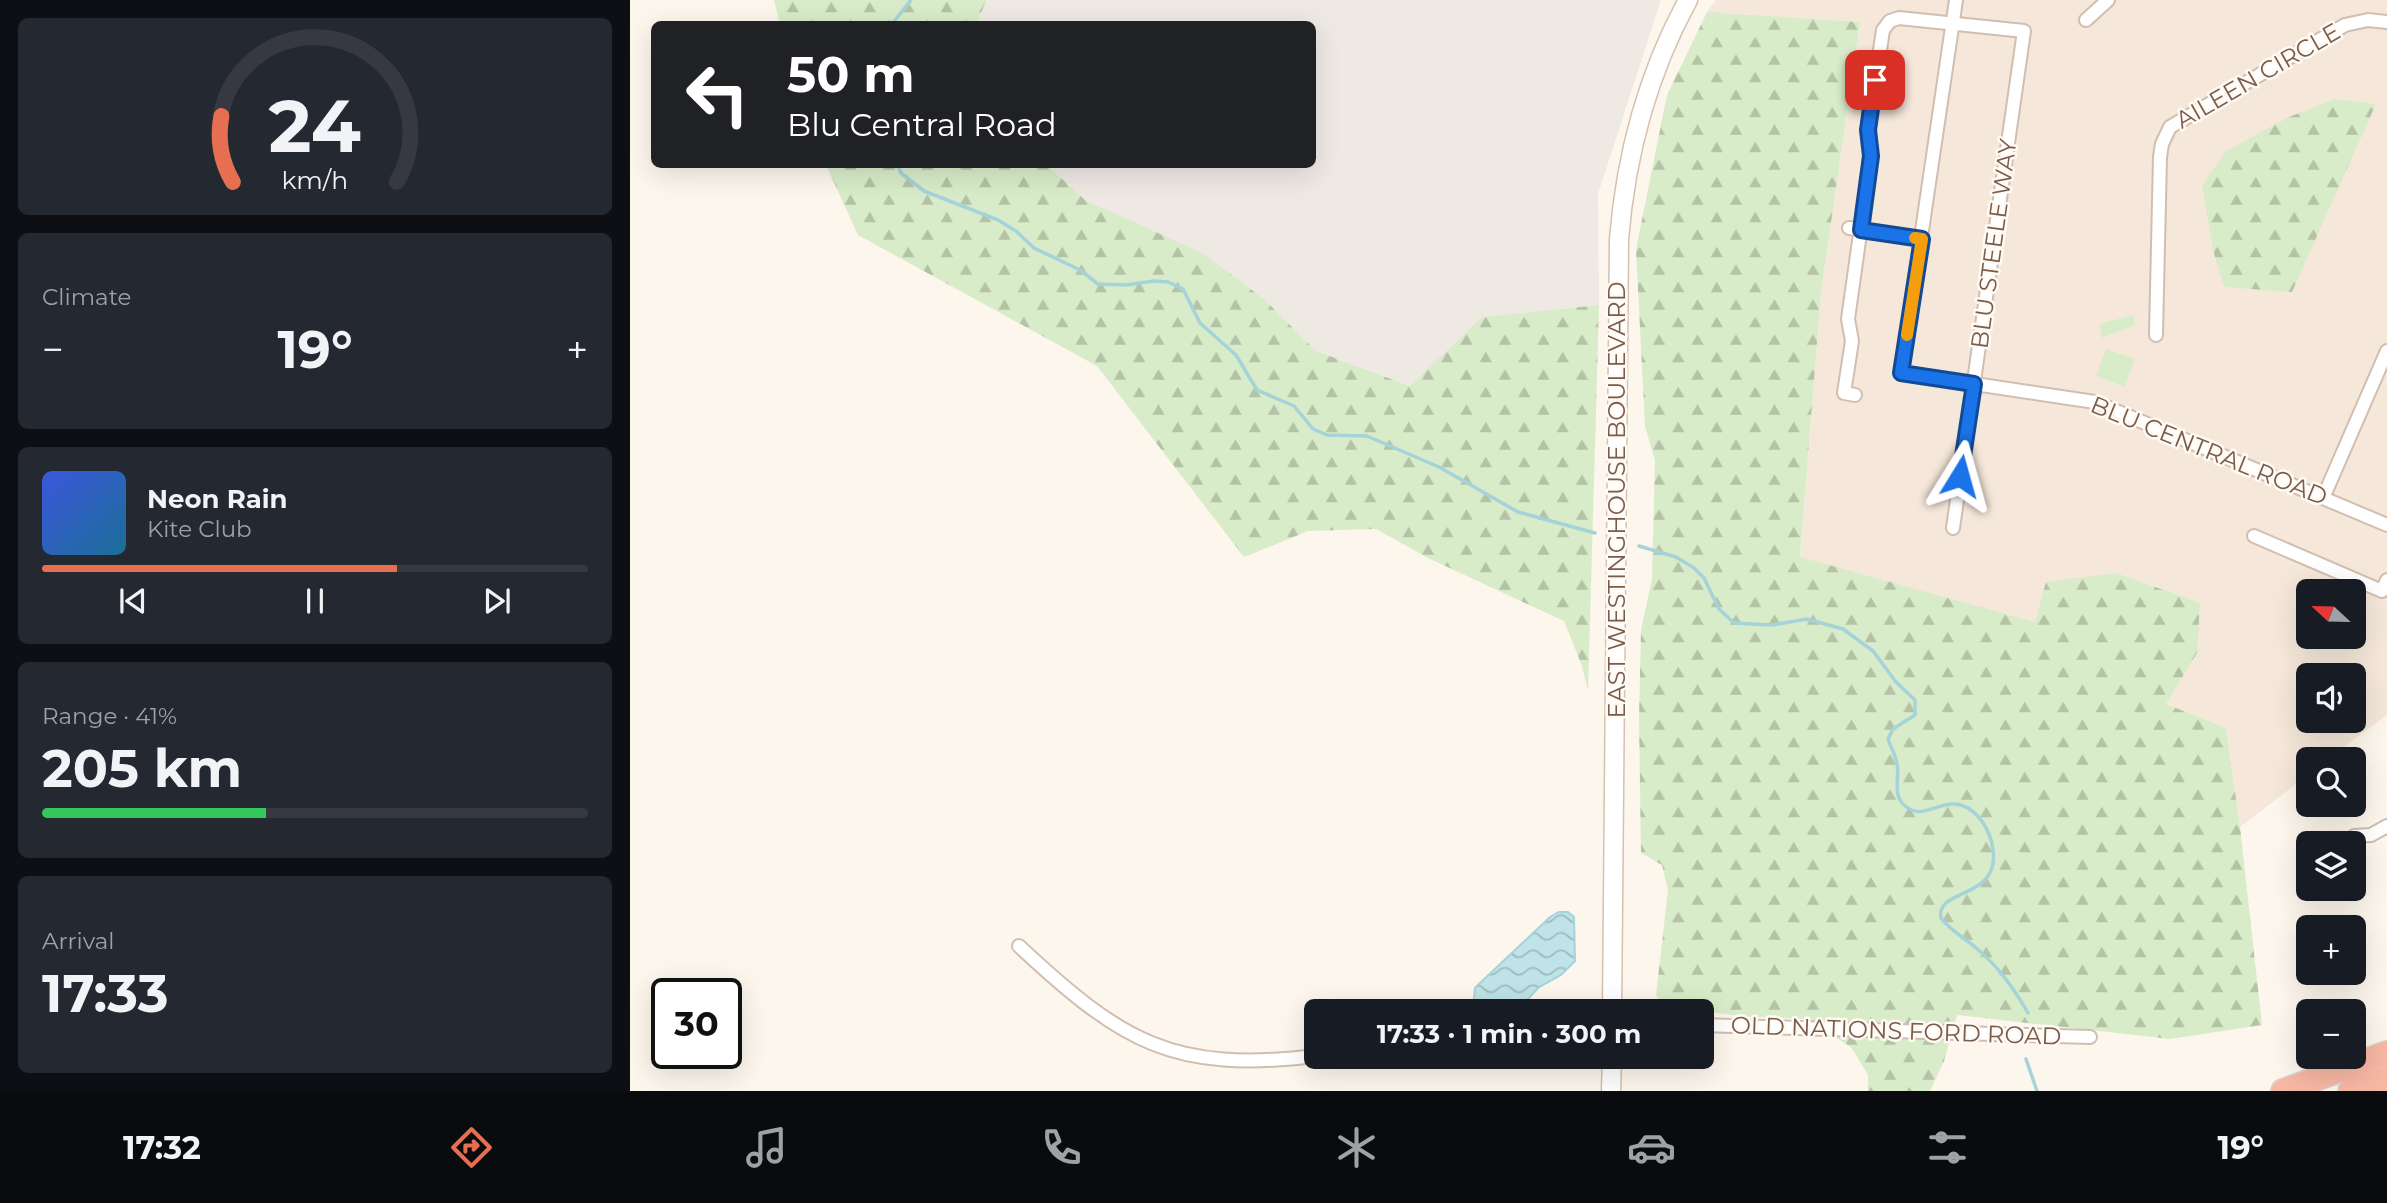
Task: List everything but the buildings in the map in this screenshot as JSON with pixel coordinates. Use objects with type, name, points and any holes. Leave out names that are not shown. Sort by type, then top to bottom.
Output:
[{"type":"highway","points":[[2283,1091],[2387,1053]]},
{"type":"highway","points":[[2350,1091],[2387,1078]]},
{"type":"main road","name":"EAST WESTINGHOUSE BOULEVARD","points":[[1612,999],[1619,250],[1622,208],[1629,162],[1644,102],[1659,60],[1688,0]]},
{"type":"main road","points":[[1611,1091],[1612,1069]]},
{"type":"street","name":"BLU CENTRAL ROAD","points":[[1956,0],[1901,373],[2095,402],[2387,525]]},
{"type":"street","points":[[2086,20],[2108,0]]},
{"type":"street","points":[[1855,395],[1844,393],[1852,341],[1848,318],[1855,229],[1871,156],[1868,130],[1883,30],[1890,21],[1899,18],[1954,25]]},
{"type":"street","name":"AILEEN CIRCLE","points":[[2156,335],[2160,157],[2169,127],[2345,25],[2368,20],[2387,22]]},
{"type":"street","name":"BLU STEELE WAY","points":[[1953,528],[2024,31],[2007,27],[1954,25]]},
{"type":"street","points":[[1855,229],[1922,239]]},
{"type":"street","points":[[2323,498],[2387,351]]},
{"type":"street","points":[[2254,536],[2382,591],[2387,580]]},
{"type":"street","points":[[2366,835],[2387,826]]},
{"type":"street","points":[[1019,946],[1068,991],[1108,1022],[1142,1041],[1203,1059],[1234,1062],[1304,1057]]},
{"type":"street","name":"OLD NATIONS FORD ROAD","points":[[1714,1025],[2090,1037]]},
{"type":"shaded area","points":[[986,0],[1661,0],[1598,194],[1599,305],[1482,317],[1411,386],[1316,351],[1264,299],[1202,254],[1085,200],[1050,168],[1316,168],[1316,21],[978,21]]},
{"type":"shaded area","points":[[1716,0],[2387,0],[2387,715],[2366,731],[2366,663],[2296,663],[2296,733],[2363,733],[2344,747],[2296,747],[2296,784],[2240,827],[2226,728],[2166,704],[2197,653],[2035,622],[1800,558],[1821,292],[1860,22],[1707,12]]},
{"type":"green space","points":[[774,0],[986,0],[978,21],[779,21]]},
{"type":"green space","points":[[1707,12],[1860,22],[1821,292],[1800,557],[2035,622],[2046,582],[2116,573],[2200,603],[2197,653],[2166,704],[2226,728],[2262,1025],[2170,1039],[1957,1015],[1944,1061],[1930,1091],[1868,1091],[1868,1075],[1852,1048],[1809,1019],[1714,1013],[1714,999],[1658,999],[1668,890],[1662,865],[1641,853],[1641,630],[1652,579],[1655,461],[1645,426],[1636,249],[1667,95]]},
{"type":"green space","points":[[2335,99],[2376,104],[2292,292],[2224,287],[2213,250],[2202,185],[2226,151],[2289,117]]},
{"type":"green space","points":[[827,168],[1050,168],[1085,200],[1202,253],[1264,299],[1316,351],[1410,386],[1482,317],[1599,305],[1588,691],[1582,666],[1564,621],[1428,558],[1376,529],[1308,531],[1244,557],[1097,366],[858,235]]},
{"type":"green space","points":[[2133,315],[2135,325],[2102,338],[2099,324]]},
{"type":"green space","points":[[2106,349],[2135,359],[2125,387],[2096,376]]},
{"type":"water","points":[[1559,912],[1568,912],[1574,917],[1575,961],[1561,975],[1539,987],[1528,999],[1474,999],[1475,988],[1550,917]]},
{"type":"waterway","points":[[894,21],[911,0]]},
{"type":"waterway","points":[[899,168],[901,173],[924,191],[998,220],[1016,231],[1034,248],[1080,270],[1098,284],[1126,285],[1154,281],[1168,282],[1183,289],[1200,323],[1236,355],[1257,390],[1294,406],[1313,429],[1327,435],[1367,436],[1439,467],[1518,512],[1595,533]]},
{"type":"waterway","points":[[1639,546],[1676,557],[1694,568],[1704,578],[1719,609],[1734,623],[1772,625],[1807,619],[1843,629],[1873,651],[1896,682],[1915,700],[1915,715],[1893,729],[1888,739],[1898,769],[1897,791],[1900,801],[1917,811],[1949,804],[1970,809],[1986,828],[1993,850],[1993,866],[1987,878],[1948,902],[1942,909],[1941,918],[1998,969],[2028,1013]]},
{"type":"waterway","points":[[2026,1059],[2037,1091]]},
{"type":"slow traffic","points":[[1907,335],[1922,239],[1915,238]]},
{"type":"route","points":[[1875,80],[1868,130],[1871,156],[1861,230],[1922,239],[1901,373],[1974,384],[1960,476]]}]
